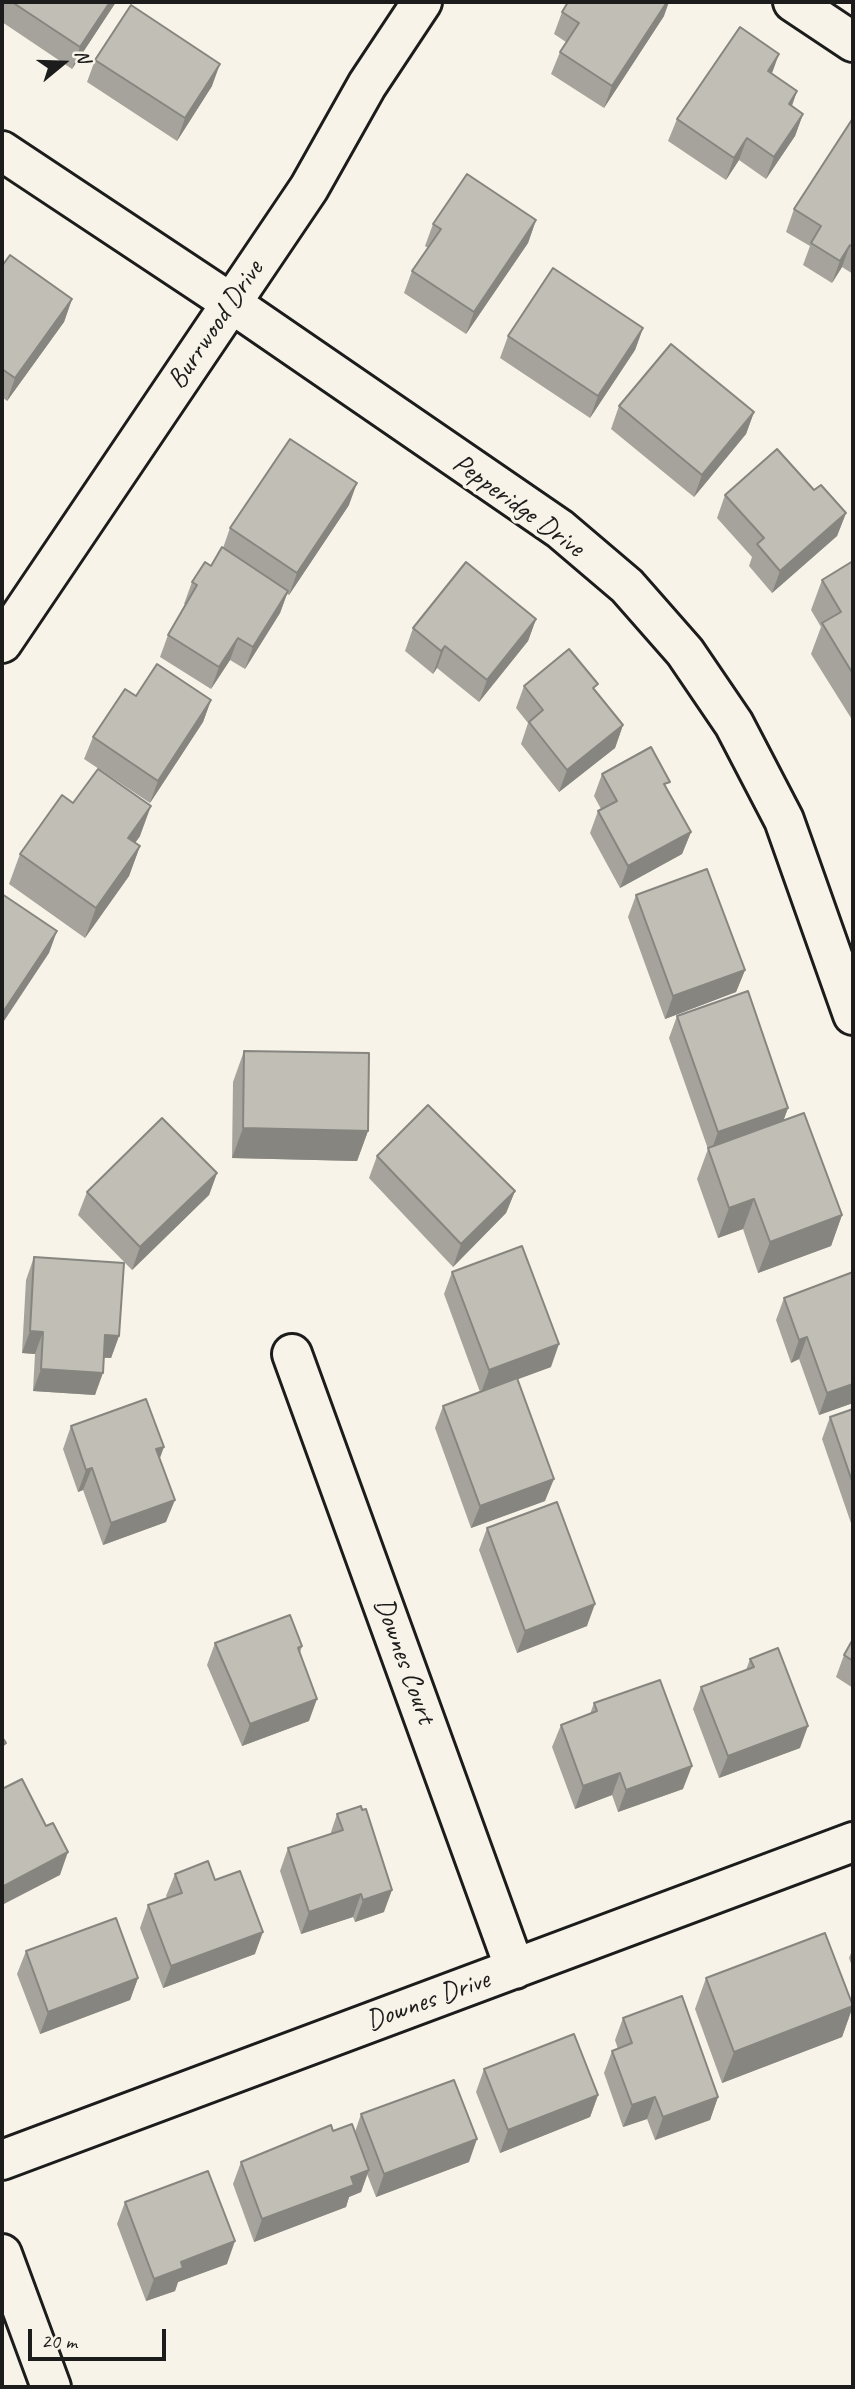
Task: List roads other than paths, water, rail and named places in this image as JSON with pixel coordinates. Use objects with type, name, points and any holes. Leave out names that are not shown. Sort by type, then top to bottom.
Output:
[{"type":"street","name":"Burrwood Drive","points":[[2,643],[309,188],[367,85],[422,2]]},
{"type":"street","points":[[793,2],[853,42]]},
{"type":"street","name":"Pepperidge Drive","points":[[2,151],[231,303],[560,529],[627,586],[685,652],[734,724],[784,820],[853,1015]]},
{"type":"street","name":"Downes Court","points":[[292,1354],[515,1969]]},
{"type":"street","name":"Downes Drive","points":[[2,2160],[853,1842]]},
{"type":"street","points":[[2,2254],[51,2387]]}]
